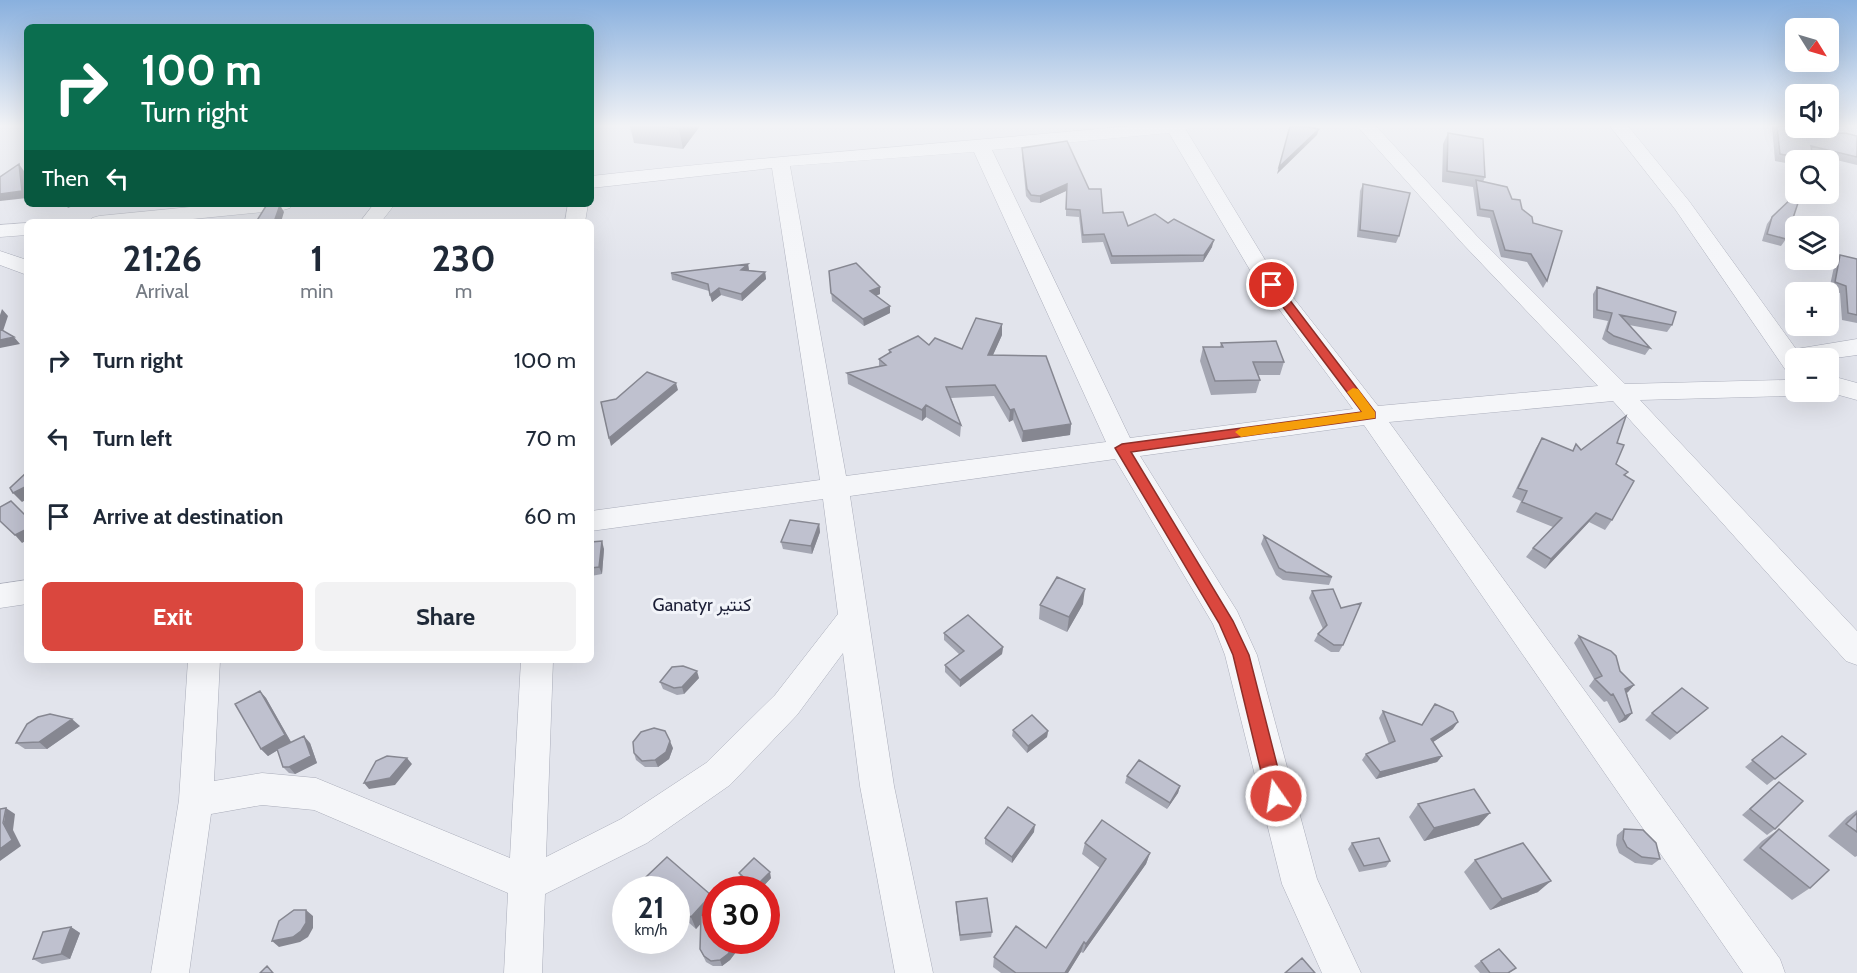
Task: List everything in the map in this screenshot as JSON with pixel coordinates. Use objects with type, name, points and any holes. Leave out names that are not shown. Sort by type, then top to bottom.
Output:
[{"type":"street","points":[[594,182],[686,171]]},
{"type":"street","points":[[782,171],[835,489],[877,786],[914,973]]},
{"type":"street","points":[[992,171],[1122,448],[1226,621],[1241,655],[1287,841],[1300,884],[1342,973]]},
{"type":"street","points":[[1201,171],[1261,270],[1371,415],[1766,973]]},
{"type":"street","points":[[1407,171],[1469,239],[1619,392],[1857,652]]},
{"type":"street","points":[[1655,171],[1682,206],[1785,352]]},
{"type":"street","points":[[130,219],[252,207]]},
{"type":"street","points":[[372,219],[382,207]]},
{"type":"street","points":[[0,231],[24,229]]},
{"type":"street","points":[[0,257],[24,267]]},
{"type":"street","points":[[1839,351],[1857,347]]},
{"type":"street","points":[[1839,386],[1857,392]]},
{"type":"street","points":[[594,521],[1371,415],[1619,392],[1785,388]]},
{"type":"street","points":[[0,596],[24,592]]},
{"type":"street","points":[[196,800],[262,789],[316,794],[527,883],[551,874],[634,831],[718,774],[786,705],[854,615]]},
{"type":"street","points":[[170,973],[196,800],[204,663]]},
{"type":"street","points":[[523,973],[537,663]]},
{"type":"building","points":[[8,171],[20,171],[22,191],[0,194],[0,177]]},
{"type":"building","points":[[1025,171],[1081,171],[1089,189],[1101,189],[1103,213],[1123,212],[1128,226],[1155,214],[1168,223],[1174,219],[1214,240],[1204,255],[1112,256],[1104,234],[1083,235],[1080,210],[1066,209],[1067,184],[1040,196],[1031,195],[1027,189]]},
{"type":"building","points":[[1450,171],[1485,171],[1485,177]]},
{"type":"building","points":[[1476,180],[1507,187],[1512,199],[1520,200],[1522,209],[1532,217],[1533,223],[1562,231],[1547,281],[1531,254],[1505,250],[1493,211],[1480,209]]},
{"type":"building","points":[[1363,184],[1410,193],[1399,236],[1360,230]]},
{"type":"building","points":[[1786,204],[1798,204],[1794,216],[1785,216],[1785,239],[1767,234],[1772,217]]},
{"type":"building","points":[[265,207],[279,207],[275,219],[258,219]]},
{"type":"building","points":[[1840,255],[1857,259],[1857,315],[1848,313],[1846,286],[1835,282]]},
{"type":"building","points":[[856,263],[880,287],[870,291],[890,306],[863,319],[831,293],[829,271]]},
{"type":"building","points":[[748,264],[741,270],[765,272],[741,294],[719,288],[710,295],[708,284],[671,273]]},
{"type":"building","points":[[1597,287],[1676,312],[1672,325],[1620,315],[1650,348],[1614,336],[1607,331],[1612,313],[1597,310]]},
{"type":"building","points":[[976,318],[1002,324],[988,355],[1046,356],[1071,424],[1023,431],[1014,409],[1010,410],[995,385],[946,387],[961,425],[926,405],[922,410],[847,373],[886,365],[879,359],[891,352],[889,350],[918,336],[929,345],[935,338],[962,349]]},
{"type":"building","points":[[0,329],[14,337],[0,340]]},
{"type":"building","points":[[1276,341],[1284,362],[1253,362],[1260,380],[1215,381],[1203,347],[1223,347],[1221,343]]},
{"type":"building","points":[[647,372],[676,383],[609,438],[601,402],[616,399]]},
{"type":"building","points":[[1626,416],[1617,443],[1624,445],[1616,464],[1628,472],[1624,475],[1634,481],[1612,520],[1596,513],[1551,559],[1533,548],[1562,518],[1522,502],[1527,491],[1518,488],[1542,438],[1573,451],[1576,444],[1581,450]]},
{"type":"building","points":[[24,475],[24,488],[13,493],[10,488]]},
{"type":"building","points":[[11,501],[24,514],[24,530],[15,535],[0,521],[0,507]]},
{"type":"building","points":[[790,520],[819,524],[811,546],[781,542]]},
{"type":"building","points":[[1264,536],[1332,577],[1286,572],[1279,568]]},
{"type":"building","points":[[602,541],[599,567],[594,568],[594,542]]},
{"type":"building","points":[[1057,577],[1085,589],[1069,617],[1040,605]]},
{"type":"building","points":[[1333,589],[1341,608],[1361,603],[1343,645],[1334,645],[1318,634],[1327,625],[1312,591]]},
{"type":"building","points":[[968,615],[1003,647],[960,680],[945,665],[964,651],[944,633]]},
{"type":"building","points":[[1579,636],[1611,651],[1616,656],[1620,671],[1634,685],[1625,689],[1632,713],[1625,716],[1613,694],[1611,695],[1595,679],[1602,676]]},
{"type":"building","points":[[683,666],[697,671],[682,687],[674,688],[660,682],[672,667]]},
{"type":"building","points":[[1682,688],[1708,708],[1677,733],[1652,713]]},
{"type":"building","points":[[260,691],[285,735],[261,749],[235,704]]},
{"type":"building","points":[[1435,704],[1453,712],[1458,722],[1431,739],[1442,756],[1380,772],[1366,754],[1395,741],[1383,711],[1422,725]]},
{"type":"building","points":[[50,714],[72,719],[39,742],[16,743],[27,724],[38,717]]},
{"type":"building","points":[[1032,715],[1048,731],[1028,746],[1013,730]]},
{"type":"building","points":[[654,728],[665,731],[670,741],[666,752],[655,760],[642,761],[634,753],[633,742],[641,732]]},
{"type":"building","points":[[304,736],[311,756],[289,767],[283,767],[277,749]]},
{"type":"building","points":[[1782,736],[1806,754],[1775,779],[1752,760]]},
{"type":"building","points":[[387,756],[407,758],[390,778],[364,783],[376,761]]},
{"type":"building","points":[[1139,760],[1180,786],[1170,803],[1127,776]]},
{"type":"building","points":[[1779,782],[1803,801],[1775,829],[1750,809]]},
{"type":"building","points":[[1474,789],[1490,813],[1434,828],[1418,804]]},
{"type":"building","points":[[1008,807],[1035,825],[1012,857],[985,838]]},
{"type":"building","points":[[6,808],[3,823],[12,840],[0,849],[0,809]]},
{"type":"building","points":[[1857,813],[1857,832],[1846,824]]},
{"type":"building","points":[[1102,820],[1150,853],[1086,944],[1084,942],[1065,973],[1016,973],[994,957],[1016,926],[1046,948],[1106,859],[1085,843]]},
{"type":"building","points":[[1624,829],[1643,830],[1656,843],[1660,859],[1642,857],[1627,847],[1623,839]]},
{"type":"building","points":[[1779,829],[1829,870],[1810,888],[1760,848]]},
{"type":"building","points":[[1379,838],[1390,861],[1364,866],[1352,843]]},
{"type":"building","points":[[1523,843],[1551,881],[1502,899],[1475,860]]},
{"type":"building","points":[[667,857],[689,876],[647,876]]},
{"type":"building","points":[[754,858],[770,872],[766,876],[742,876],[739,873]]},
{"type":"building","points":[[690,877],[702,887],[702,905],[691,917]]},
{"type":"building","points":[[987,898],[992,932],[960,935],[956,902]]},
{"type":"building","points":[[294,910],[306,910],[306,923],[301,931],[293,937],[272,941],[279,921]]},
{"type":"building","points":[[701,914],[702,952],[700,949]]},
{"type":"building","points":[[71,927],[61,954],[33,959],[43,932]]},
{"type":"building","points":[[1499,949],[1516,968],[1508,973],[1490,973],[1481,961]]},
{"type":"building","points":[[703,954],[728,954],[720,960],[711,961]]},
{"type":"building","points":[[1302,958],[1315,973],[1285,973]]},
{"type":"building","points":[[267,966],[273,973],[260,973]]},
{"type":"slow traffic","points":[[1241,432],[1371,415],[1353,392]]},
{"type":"district","name":"Ganatyr كنتير","points":[[702,605]]},
{"type":"route","points":[[1272,285],[1371,415],[1122,448],[1226,621],[1241,655],[1276,796]]}]
